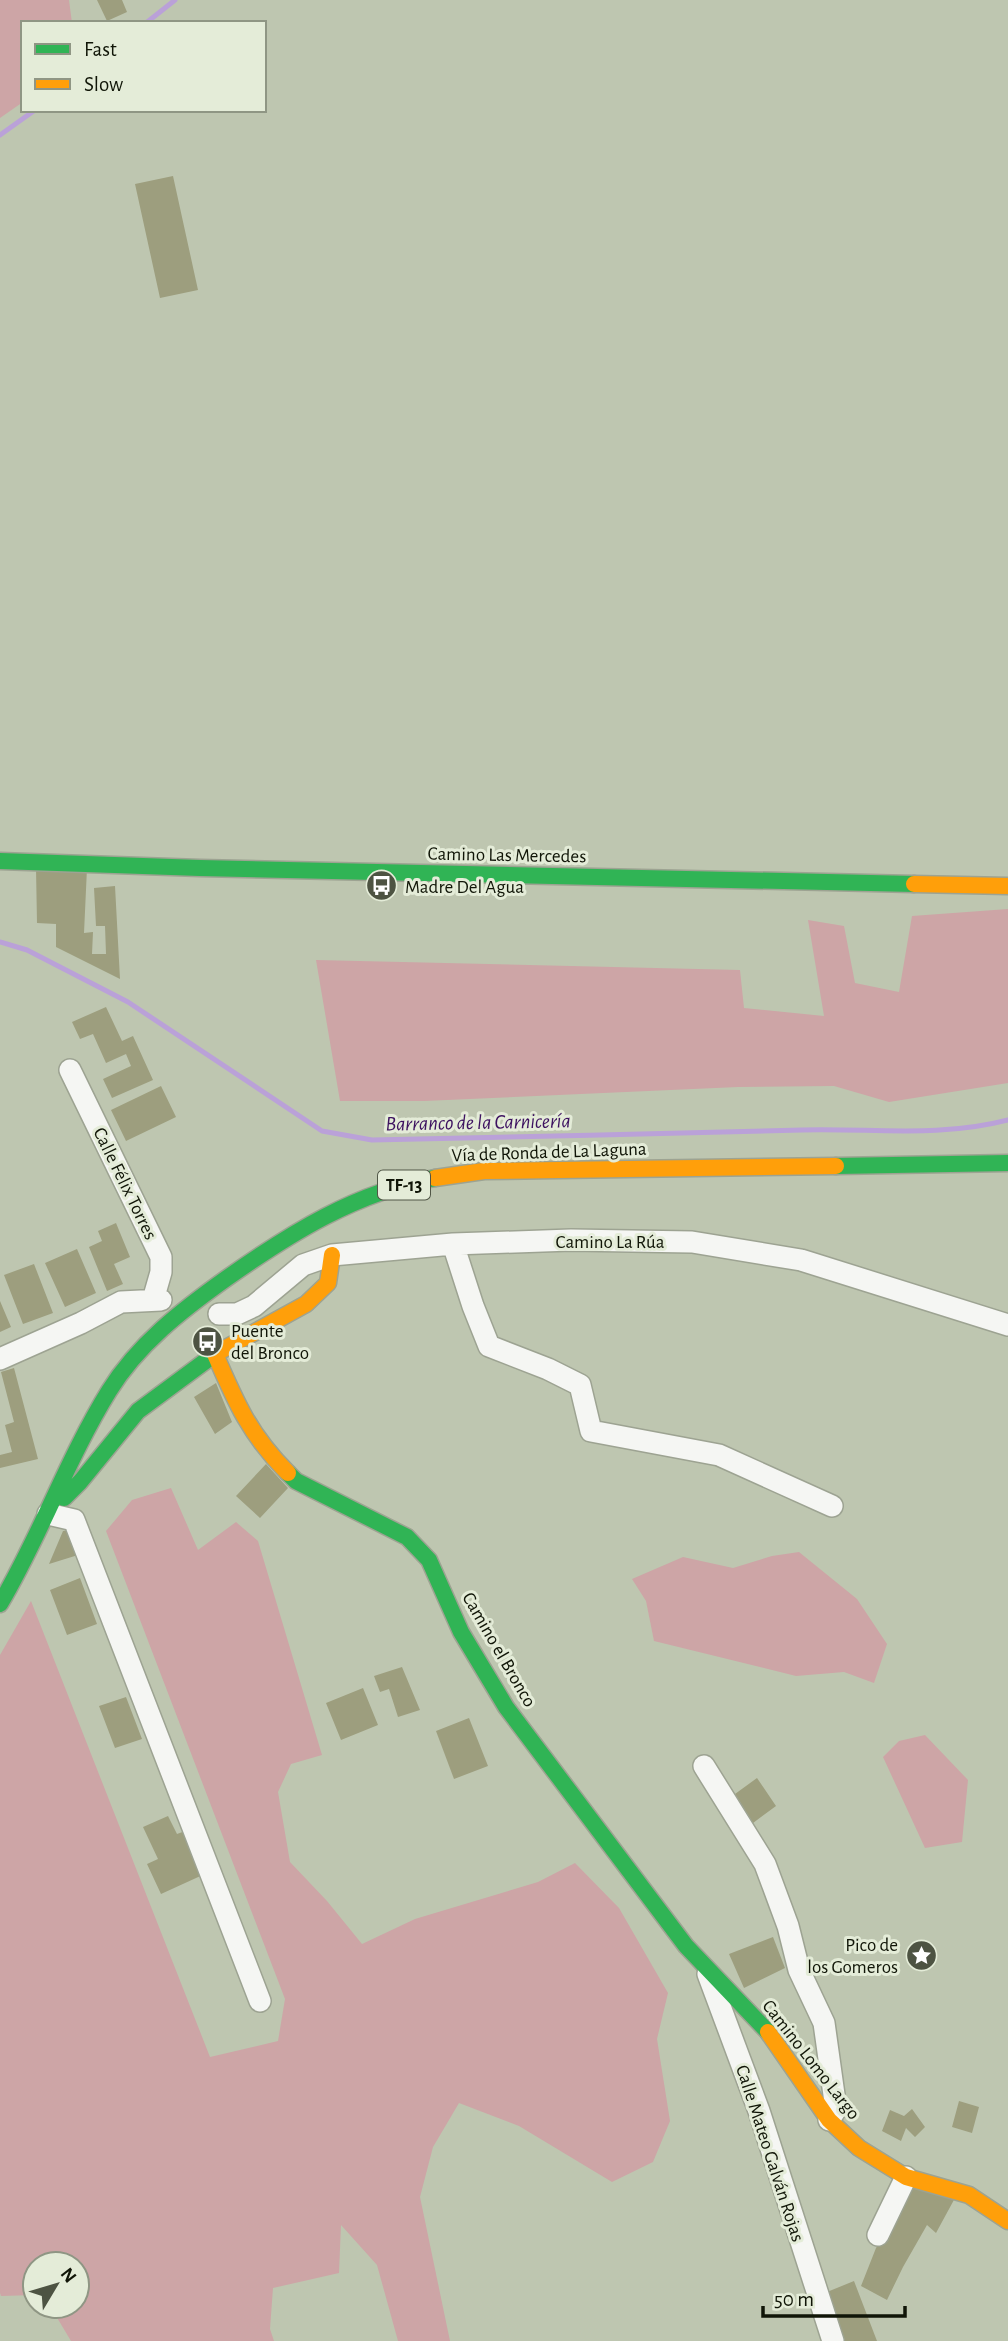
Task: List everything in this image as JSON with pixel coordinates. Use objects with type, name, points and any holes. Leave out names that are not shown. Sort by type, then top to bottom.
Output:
[{"type":"main road","name":"Camino Las Mercedes","points":[[3,861],[1008,886]]},
{"type":"main road","name":"Vía de Ronda de La Laguna","points":[[0,1604],[48,1514],[85,1433],[111,1387],[147,1344],[192,1303],[290,1233],[330,1212],[371,1195],[430,1178],[484,1171],[1008,1163]]},
{"type":"main road","points":[[48,1514],[80,1482],[138,1411],[215,1354],[306,1304],[328,1283],[332,1255]]},
{"type":"main road","name":"Camino el Bronco","points":[[215,1354],[240,1412],[267,1452],[296,1481],[407,1537],[429,1560],[461,1632],[506,1707],[686,1946],[705,1966]]},
{"type":"main road","name":"Camino Lomo Largo","points":[[705,1966],[766,2030],[829,2120],[859,2148],[906,2177],[970,2195],[1008,2221]]},
{"type":"street","name":"Calle Félix Torres","points":[[0,1359],[121,1302],[157,1300],[162,1257],[70,1070]]},
{"type":"street","name":"Camino La Rúa","points":[[219,1314],[237,1314],[254,1306],[303,1265],[332,1255],[453,1244],[571,1240],[692,1242],[801,1260],[1008,1325]]},
{"type":"street","points":[[453,1244],[489,1346],[548,1369],[580,1385],[591,1431],[719,1455],[832,1506]]},
{"type":"street","points":[[48,1514],[74,1520],[260,2001]]},
{"type":"street","points":[[704,1766],[765,1864],[788,1926],[799,1969],[824,2023],[836,2109],[829,2120]]},
{"type":"street","name":"Calle Mateo Galván Rojas","points":[[705,1966],[759,2111],[833,2341]]},
{"type":"street","points":[[878,2235],[906,2177]]},
{"type":"shaded area","points":[[0,0],[69,0],[72,21],[21,21],[21,103],[0,118]]},
{"type":"shaded area","points":[[1008,909],[1008,1083],[889,1102],[834,1086],[738,1087],[424,1101],[340,1101],[316,960],[740,970],[744,1008],[824,1016],[808,920],[844,926],[855,983],[899,992],[912,916]]},
{"type":"shaded area","points":[[171,1488],[198,1550],[236,1522],[258,1541],[322,1755],[291,1764],[278,1792],[290,1862],[362,1944],[415,1919],[538,1882],[575,1863],[619,1908],[668,1993],[657,2039],[670,2121],[653,2162],[612,2182],[519,2126],[459,2103],[433,2147],[420,2197],[450,2341],[398,2341],[377,2265],[341,2225],[339,2273],[273,2288],[270,2329],[274,2341],[71,2341],[58,2320],[91,2320],[91,2250],[21,2250],[21,2295],[1,2296],[0,1655],[31,1601],[210,2057],[278,2041],[285,1999],[106,1531],[132,1500]]},
{"type":"shaded area","points":[[799,1552],[857,1599],[887,1644],[874,1683],[844,1672],[796,1676],[654,1641],[646,1601],[632,1579],[683,1557],[733,1568],[772,1556]]},
{"type":"shaded area","points":[[925,1735],[968,1780],[962,1842],[925,1848],[883,1757],[899,1741]]},
{"type":"building","points":[[97,0],[122,0],[127,12],[107,21]]},
{"type":"building","points":[[173,176],[198,290],[160,298],[135,184]]},
{"type":"building","points":[[36,868],[87,868],[84,933],[93,932],[92,954],[106,954],[105,926],[96,926],[94,888],[115,886],[120,979],[56,947],[56,924],[37,923]]},
{"type":"building","points":[[106,1007],[122,1041],[133,1036],[153,1080],[112,1098],[103,1079],[131,1066],[126,1054],[106,1063],[93,1034],[80,1039],[72,1022]]},
{"type":"building","points":[[161,1086],[176,1117],[126,1141],[111,1110]]},
{"type":"building","points":[[116,1223],[130,1257],[114,1264],[123,1284],[107,1291],[89,1247],[102,1241],[98,1231]]},
{"type":"building","points":[[77,1249],[96,1293],[65,1307],[45,1263]]},
{"type":"building","points":[[34,1264],[53,1313],[23,1324],[4,1275]]},
{"type":"building","points":[[0,1301],[11,1327],[0,1332]]},
{"type":"building","points":[[14,1368],[38,1459],[0,1468],[0,1455],[12,1452],[5,1425],[14,1422],[1,1372]]},
{"type":"building","points":[[216,1383],[232,1422],[215,1434],[194,1397]]},
{"type":"building","points":[[266,1464],[288,1488],[260,1518],[236,1496]]},
{"type":"building","points":[[70,1530],[78,1555],[49,1564],[63,1531]]},
{"type":"building","points":[[80,1578],[97,1624],[67,1635],[50,1590]]},
{"type":"building","points":[[402,1667],[420,1710],[398,1717],[389,1689],[380,1692],[374,1676]]},
{"type":"building","points":[[363,1688],[378,1725],[341,1740],[326,1703]]},
{"type":"building","points":[[126,1697],[142,1739],[115,1748],[99,1706]]},
{"type":"building","points":[[469,1718],[488,1766],[454,1779],[436,1731]]},
{"type":"building","points":[[757,1778],[776,1806],[753,1823],[735,1794]]},
{"type":"building","points":[[168,1816],[177,1834],[188,1830],[207,1873],[161,1894],[147,1864],[158,1859],[143,1827]]},
{"type":"building","points":[[773,1937],[785,1968],[744,1988],[729,1954]]},
{"type":"building","points":[[959,2101],[979,2107],[972,2133],[952,2127]]},
{"type":"building","points":[[912,2109],[925,2127],[915,2137],[906,2128],[901,2141],[882,2131],[890,2110],[904,2116]]},
{"type":"building","points":[[915,2185],[955,2198],[936,2233],[927,2225],[887,2300],[861,2286],[876,2248]]},
{"type":"building","points":[[854,2281],[877,2341],[845,2341],[827,2292]]},
{"type":"waterway","points":[[149,21],[175,0]]},
{"type":"waterway","points":[[0,135],[32,112]]},
{"type":"waterway","name":"Barranco de la Carnicería","points":[[0,942],[27,950],[128,1002],[322,1131],[372,1140],[802,1130],[931,1131],[982,1126],[1008,1120]]},
{"type":"traffic: fast","points":[[0,861],[914,884]]},
{"type":"traffic: fast","points":[[836,1166],[1008,1163]]},
{"type":"traffic: fast","points":[[0,1604],[94,1417],[121,1374],[147,1343],[210,1290],[300,1230],[378,1193],[435,1178]]},
{"type":"traffic: fast","points":[[64,1498],[138,1411],[215,1354]]},
{"type":"traffic: fast","points":[[288,1473],[296,1481],[407,1537],[429,1560],[461,1632],[506,1707],[686,1946],[768,2032]]},
{"type":"traffic: slow","points":[[914,884],[1008,886]]},
{"type":"traffic: slow","points":[[435,1178],[484,1171],[836,1166]]},
{"type":"traffic: slow","points":[[288,1473],[245,1418],[215,1354],[306,1304],[328,1283],[332,1255]]},
{"type":"traffic: slow","points":[[768,2032],[829,2120],[859,2148],[906,2177],[969,2195],[1008,2221]]},
{"type":"place","name":"Madre Del Agua","points":[[382,886]]},
{"type":"place","name":"Puente del Bronco","points":[[208,1341]]},
{"type":"place","name":"Pico de los Gomeros","points":[[921,1955]]}]
